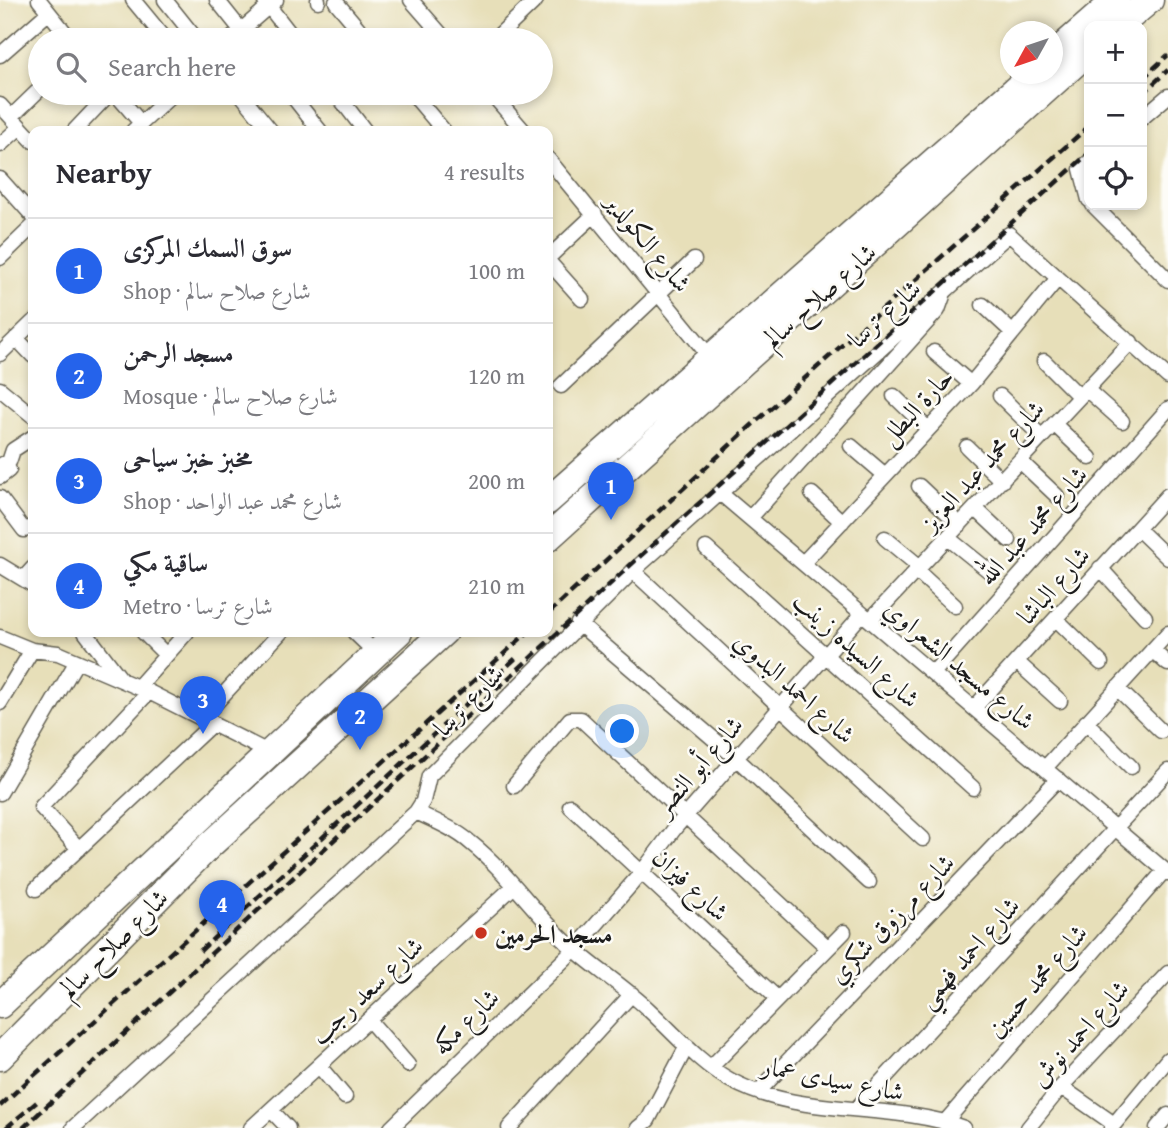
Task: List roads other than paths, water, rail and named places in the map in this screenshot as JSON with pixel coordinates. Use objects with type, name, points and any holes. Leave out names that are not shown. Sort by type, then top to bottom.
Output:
[{"type":"highway","points":[[1063,46],[1116,0]]},
{"type":"highway","points":[[1125,21],[1150,0]]},
{"type":"highway","name":"شارع صلاح سالم","points":[[557,493],[710,357],[987,129],[1084,55]]},
{"type":"highway","name":"شارع صلاح سالم","points":[[553,533],[987,129],[1025,84]]},
{"type":"highway","points":[[557,493],[584,505]]},
{"type":"highway","name":"شارع صلاح سالم","points":[[0,1005],[394,637]]},
{"type":"highway","name":"شارع صلاح سالم","points":[[0,1057],[171,883],[438,637]]},
{"type":"highway","points":[[174,844],[175,857],[190,865]]},
{"type":"highway","points":[[149,866],[164,866],[170,873],[171,883]]},
{"type":"street","points":[[39,0],[61,28]]},
{"type":"street","points":[[133,0],[156,28]]},
{"type":"street","points":[[165,0],[187,28]]},
{"type":"street","points":[[216,0],[234,28]]},
{"type":"street","points":[[411,0],[436,28]]},
{"type":"street","points":[[507,28],[537,0]]},
{"type":"street","points":[[248,28],[270,2],[287,28]]},
{"type":"street","points":[[336,2],[358,28]]},
{"type":"street","points":[[31,28],[48,13]]},
{"type":"street","points":[[0,55],[28,30]]},
{"type":"street","points":[[1147,114],[1168,96]]},
{"type":"street","points":[[0,105],[28,136]]},
{"type":"street","points":[[0,145],[28,105]]},
{"type":"street","points":[[79,126],[99,105]]},
{"type":"street","points":[[124,105],[137,126]]},
{"type":"street","points":[[140,126],[162,105]]},
{"type":"street","points":[[250,105],[267,126]]},
{"type":"street","points":[[299,105],[316,126]]},
{"type":"street","points":[[345,105],[361,126]]},
{"type":"street","points":[[422,105],[440,126]]},
{"type":"street","points":[[499,105],[514,126]]},
{"type":"street","name":"شارع الكولدير","points":[[553,165],[710,357]]},
{"type":"street","points":[[2,186],[28,211]]},
{"type":"street","points":[[1098,210],[1168,279]]},
{"type":"street","points":[[553,255],[595,214]]},
{"type":"street","points":[[0,258],[28,231]]},
{"type":"street","name":"شارع ترسا","points":[[73,1128],[416,812],[423,801],[429,776],[578,623],[1009,234],[1058,278]]},
{"type":"street","points":[[561,386],[694,260]]},
{"type":"street","points":[[553,266],[582,299]]},
{"type":"street","points":[[1058,278],[1130,342],[1165,368]]},
{"type":"street","name":"حارة البطل","points":[[803,563],[971,384],[1058,278]]},
{"type":"street","points":[[750,519],[938,310],[943,292]]},
{"type":"street","points":[[983,305],[1012,332]]},
{"type":"street","points":[[0,354],[28,327]]},
{"type":"street","points":[[16,338],[28,351]]},
{"type":"street","name":"شارع محمد عبد العزيز","points":[[866,617],[918,569],[976,509],[1130,342]]},
{"type":"street","points":[[933,352],[971,384]]},
{"type":"street","points":[[1044,361],[1122,421]]},
{"type":"street","points":[[0,389],[28,412]]},
{"type":"street","points":[[894,396],[928,429]]},
{"type":"street","points":[[1000,396],[1042,437]]},
{"type":"street","name":"شارع محمد عبد الله","points":[[933,673],[1168,409]]},
{"type":"street","points":[[1054,424],[1090,458]]},
{"type":"street","points":[[0,477],[9,470],[3,464],[9,462],[13,450],[28,440]]},
{"type":"street","points":[[851,446],[885,475]]},
{"type":"street","points":[[967,447],[1002,481]]},
{"type":"street","points":[[1020,460],[1057,496]]},
{"type":"street","points":[[919,486],[960,525]]},
{"type":"street","name":"شارع مسجد الشعراوي","points":[[720,493],[1166,869]]},
{"type":"street","points":[[812,494],[842,522]]},
{"type":"street","name":"شارع الباشا","points":[[974,708],[1168,495]]},
{"type":"street","points":[[0,498],[24,530],[28,529]]},
{"type":"street","points":[[976,509],[1009,540]]},
{"type":"street","points":[[1138,529],[1168,558]]},
{"type":"street","points":[[886,538],[955,606]]},
{"type":"street","points":[[948,538],[989,571]]},
{"type":"street","name":"شارع السيده زينب","points":[[706,548],[973,788]]},
{"type":"street","points":[[0,565],[28,576]]},
{"type":"street","points":[[1100,568],[1145,617]]},
{"type":"street","name":"شارع احمد البدوي","points":[[633,571],[923,839]]},
{"type":"street","name":"شارع أبو النصر","points":[[574,950],[642,872],[685,816],[827,654],[866,617]]},
{"type":"street","points":[[1056,619],[1101,663]]},
{"type":"street","points":[[578,623],[736,758],[869,882]]},
{"type":"street","points":[[1045,768],[1168,633]]},
{"type":"street","points":[[0,637],[32,650],[58,653],[78,661],[143,689],[268,752]]},
{"type":"street","points":[[95,637],[121,680]]},
{"type":"street","points":[[148,637],[166,654]]},
{"type":"street","points":[[79,849],[41,807],[143,689],[166,654],[182,637]]},
{"type":"street","points":[[37,889],[207,720],[277,637]]},
{"type":"street","points":[[359,637],[376,653]]},
{"type":"street","points":[[0,703],[32,650]]},
{"type":"street","points":[[1152,650],[1168,664]]},
{"type":"street","points":[[0,793],[78,661]]},
{"type":"street","points":[[1017,662],[1060,702]]},
{"type":"street","points":[[1117,688],[1161,731]]},
{"type":"street","points":[[514,786],[570,719],[578,718],[828,948]]},
{"type":"street","points":[[1086,722],[1130,767]]},
{"type":"street","name":"شارع احمد فهمي","points":[[857,1108],[1113,827],[1168,771]]},
{"type":"street","name":"شارع مرزوق شكري","points":[[758,1091],[1058,779]]},
{"type":"street","name":"شارع فيزان","points":[[570,806],[778,999]]},
{"type":"street","name":"شارع سيدى عمار","points":[[416,812],[446,825],[473,844],[574,950],[632,994],[710,1067],[732,1081],[758,1091],[816,1105],[857,1108],[954,1126]]},
{"type":"street","name":"شارع محمد حسين","points":[[954,1126],[1166,869]]},
{"type":"street","name":"شارع سعد رجب","points":[[251,1128],[513,887]]},
{"type":"street","points":[[710,1067],[844,932]]},
{"type":"street","name":"شارع مكه","points":[[391,1128],[574,950]]},
{"type":"street","name":"شارع احمد نوش","points":[[1028,1128],[1061,1087],[1168,973]]},
{"type":"street","points":[[509,1128],[632,994]]},
{"type":"street","points":[[369,1020],[408,1065]]},
{"type":"street","points":[[638,1128],[648,1120],[687,1046]]},
{"type":"street","points":[[1061,1087],[1113,1126],[1168,1059]]},
{"type":"street","points":[[319,1066],[345,1097]]},
{"type":"street","points":[[271,1110],[288,1128]]},
{"type":"street","points":[[1157,1128],[1168,1115]]},
{"type":"railway","points":[[1147,74],[1168,55]]},
{"type":"railway","points":[[1147,89],[1168,70]]},
{"type":"railway","points":[[553,609],[742,434],[1084,130]]},
{"type":"railway","points":[[553,637],[1084,157]]},
{"type":"railway","points":[[0,1106],[522,637]]},
{"type":"railway","points":[[23,1128],[553,637]]},
{"type":"railway","points":[[200,951],[516,658]]},
{"type":"railway","points":[[6,1128],[38,1101]]},
{"type":"place","name":"سوق السمك المركزى","points":[[611,520]]},
{"type":"place","name":"مخبز خبز سياحى","points":[[203,734]]},
{"type":"place","name":"مسجد الرحمن","points":[[360,750]]},
{"type":"place","name":"مسجد الحرمين","points":[[481,933]]},
{"type":"place","name":"ساقية مكي","points":[[222,938]]}]
